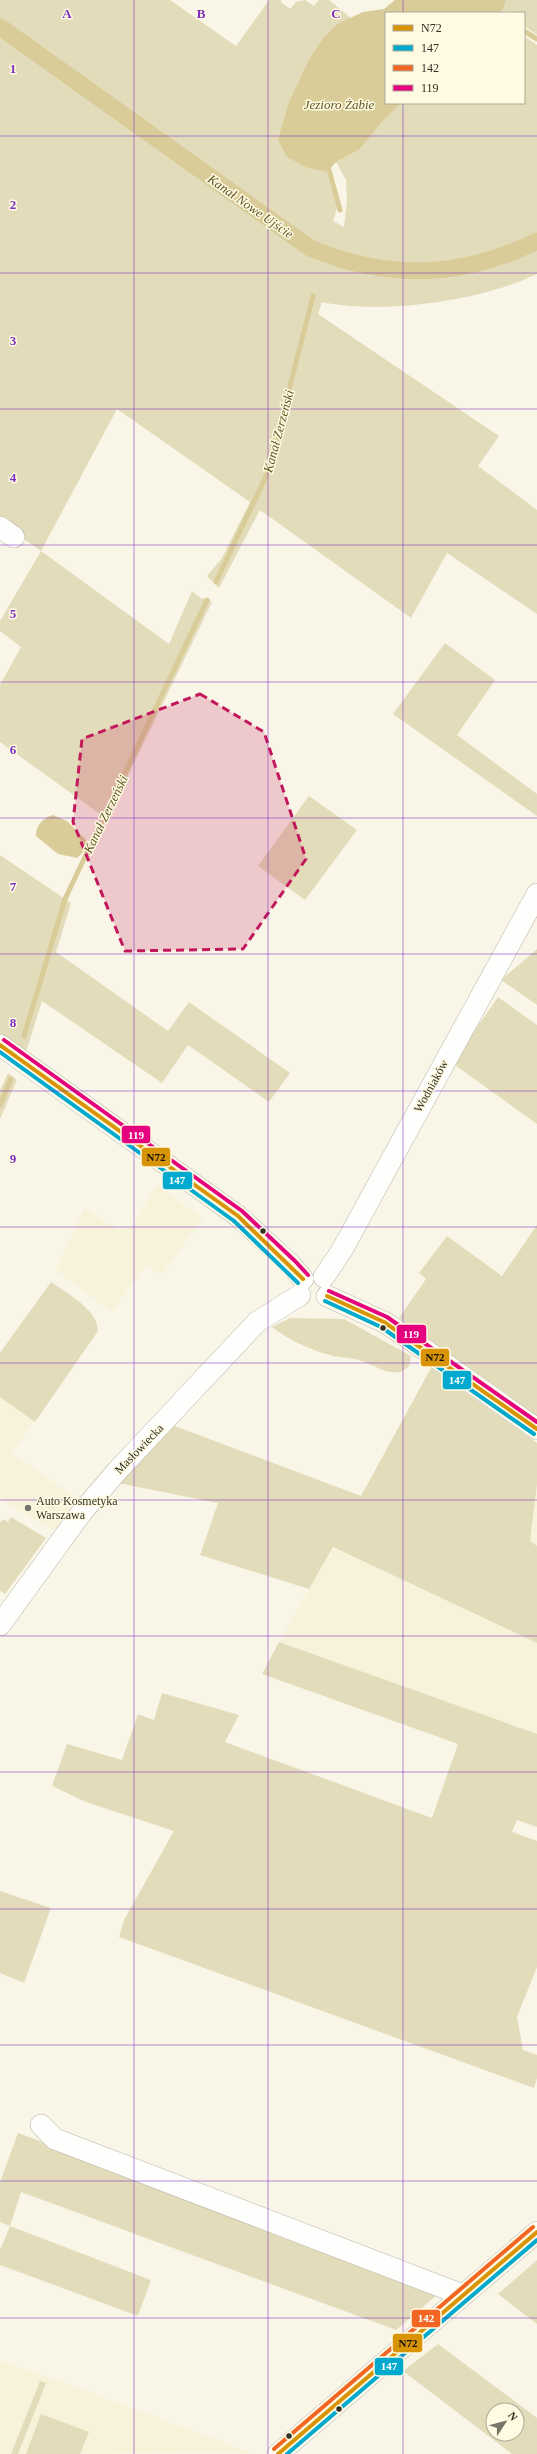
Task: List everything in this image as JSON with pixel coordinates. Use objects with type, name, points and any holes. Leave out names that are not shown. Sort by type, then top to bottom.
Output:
[{"type":"street","name":"Wodniaków","points":[[326,1286],[342,1250],[537,894]]},
{"type":"street","points":[[0,1044],[238,1216],[291,1265],[309,1303],[320,1303],[326,1286]]},
{"type":"street","points":[[301,1287],[312,1274],[326,1286],[404,1334],[537,1429]]},
{"type":"street","name":"Masłowiecka","points":[[0,1625],[82,1512],[118,1470],[257,1322],[301,1287]]},
{"type":"street","points":[[41,2125],[56,2139],[463,2295]]},
{"type":"street","points":[[278,2454],[537,2232]]},
{"type":"highlighted area","points":[[200,694],[264,732],[306,859],[243,949],[125,951],[73,822],[82,739]]},
{"type":"shaded area","points":[[0,0],[170,0],[236,46],[269,0],[281,0],[281,2],[290,9],[296,2],[305,0],[314,6],[319,0],[329,0],[351,18],[337,24],[323,38],[310,58],[308,168],[327,172],[337,208],[333,221],[344,227],[347,199],[346,180],[336,162],[359,150],[382,122],[400,104],[525,104],[525,37],[537,45],[537,274],[488,292],[431,303],[373,307],[346,306],[322,302],[318,314],[499,436],[478,466],[537,510],[537,614],[447,553],[411,618],[260,510],[219,588],[207,576],[222,558],[250,502],[117,409],[41,551],[0,522]]},
{"type":"shaded area","points":[[506,0],[537,0],[537,35],[525,27],[525,12],[501,11]]},
{"type":"shaded area","points":[[41,551],[169,644],[192,591],[202,599],[206,598],[212,602],[108,817],[100,814],[0,742],[0,685],[21,647],[0,631],[0,621]]},
{"type":"shaded area","points":[[445,643],[495,680],[457,735],[537,794],[537,816],[393,714]]},
{"type":"shaded area","points":[[309,796],[357,830],[305,900],[258,866]]},
{"type":"shaded area","points":[[0,855],[71,903],[56,952],[168,1031],[189,1002],[290,1073],[269,1102],[188,1045],[162,1083],[42,1001],[26,1052],[0,1034]]},
{"type":"shaded area","points":[[537,949],[537,1005],[501,980]]},
{"type":"shaded area","points":[[498,997],[537,1025],[537,1124],[452,1063]]},
{"type":"shaded area","points":[[8,1073],[17,1080],[0,1119],[0,1091]]},
{"type":"shaded area","points":[[157,1185],[203,1218],[161,1275],[146,1264],[112,1312],[56,1270],[84,1208],[119,1230],[132,1226]]},
{"type":"shaded area","points":[[537,1225],[537,1416],[399,1318],[426,1279],[419,1273],[447,1236],[502,1276]]},
{"type":"shaded area","points":[[51,1282],[80,1302],[87,1309],[97,1323],[98,1331],[35,1422],[0,1397],[0,1353]]},
{"type":"shaded area","points":[[290,1318],[344,1319],[411,1356],[409,1366],[403,1371],[390,1372],[362,1361],[352,1358],[333,1356],[307,1347],[285,1336],[272,1327]]},
{"type":"shaded area","points":[[431,1368],[537,1443],[537,1484],[530,1541],[537,1546],[537,1643],[333,1547],[309,1589],[200,1555],[218,1503],[118,1483],[172,1425],[361,1496]]},
{"type":"shaded area","points":[[0,1397],[34,1421],[12,1453],[80,1501],[57,1528],[51,1529],[0,1499]]},
{"type":"shaded area","points":[[537,1484],[537,1546],[530,1541]]},
{"type":"shaded area","points":[[11,1517],[46,1538],[5,1594],[0,1591],[0,1523],[3,1519],[8,1522]]},
{"type":"shaded area","points":[[333,1547],[537,1643],[537,1734],[279,1642]]},
{"type":"shaded area","points":[[279,1642],[537,1734],[537,1827],[517,1820],[512,1832],[537,1841],[537,1967],[517,2017],[523,2050],[537,2055],[537,2078],[534,2088],[119,1937],[124,1920],[174,1831],[86,1802],[52,1786],[67,1744],[122,1760],[138,1714],[154,1720],[162,1693],[239,1715],[225,1742],[432,1818],[458,1744],[262,1674]]},
{"type":"shaded area","points":[[0,1891],[51,1908],[24,1983],[0,1973]]},
{"type":"shaded area","points":[[18,2133],[315,2243],[437,2295],[396,2330],[21,2192],[10,2226],[0,2222],[0,2182]]},
{"type":"shaded area","points":[[10,2226],[151,2280],[138,2316],[0,2265],[0,2250]]},
{"type":"shaded area","points":[[537,2260],[537,2324],[498,2294]]},
{"type":"shaded area","points":[[438,2344],[516,2402],[485,2402],[485,2433],[403,2371]]},
{"type":"shaded area","points":[[0,2360],[60,2381],[252,2453],[0,2454]]},
{"type":"shaded area","points":[[40,2381],[46,2383],[18,2454],[11,2454]]},
{"type":"shaded area","points":[[525,2409],[537,2418],[537,2454],[512,2454],[496,2442],[525,2442]]},
{"type":"shaded area","points":[[41,2414],[89,2432],[80,2454],[26,2454]]},
{"type":"water","name":"Jezioro Żabie","points":[[395,0],[506,0],[501,12],[385,12],[385,104],[400,104],[382,122],[359,150],[336,162],[327,172],[308,168],[287,157],[278,140],[289,102],[310,58],[323,38],[337,24],[363,12],[384,9]]},
{"type":"water","points":[[53,815],[67,821],[86,840],[85,850],[77,858],[58,854],[36,836],[37,828],[41,822]]},
{"type":"waterway","name":"Kanał Nowe Ujście","points":[[0,27],[310,248],[339,259],[368,266],[396,270],[425,271],[453,268],[481,262],[509,253],[537,241]]},
{"type":"waterway","points":[[525,32],[537,39]]},
{"type":"waterway","name":"Kanał Zerzeński","points":[[329,170],[340,210]]},
{"type":"waterway","name":"Kanał Zerzeński","points":[[216,582],[268,472],[313,296]]},
{"type":"waterway","name":"Kanał Zerzeński","points":[[24,1036],[65,899],[207,600]]},
{"type":"waterway","name":"Kanał Zerzeński","points":[[0,1105],[11,1079]]},
{"type":"transit line","name":"119","points":[[4,1040],[242,1211],[308,1275]]},
{"type":"transit line","name":"N72","points":[[0,1045],[238,1216],[303,1279]]},
{"type":"transit line","name":"147","points":[[0,1052],[234,1221],[298,1283]]},
{"type":"transit line","name":"119","points":[[329,1291],[387,1317],[537,1422]]},
{"type":"transit line","name":"N72","points":[[327,1296],[384,1322],[537,1429]]},
{"type":"transit line","name":"147","points":[[325,1301],[381,1327],[534,1434]]},
{"type":"transit line","name":"142","points":[[274,2449],[533,2227]]},
{"type":"transit line","name":"N72","points":[[278,2454],[537,2232]]},
{"type":"transit line","name":"147","points":[[287,2454],[537,2240]]},
{"type":"place","name":"Auto Kosmetyka Warszawa","points":[[28,1508]]}]
